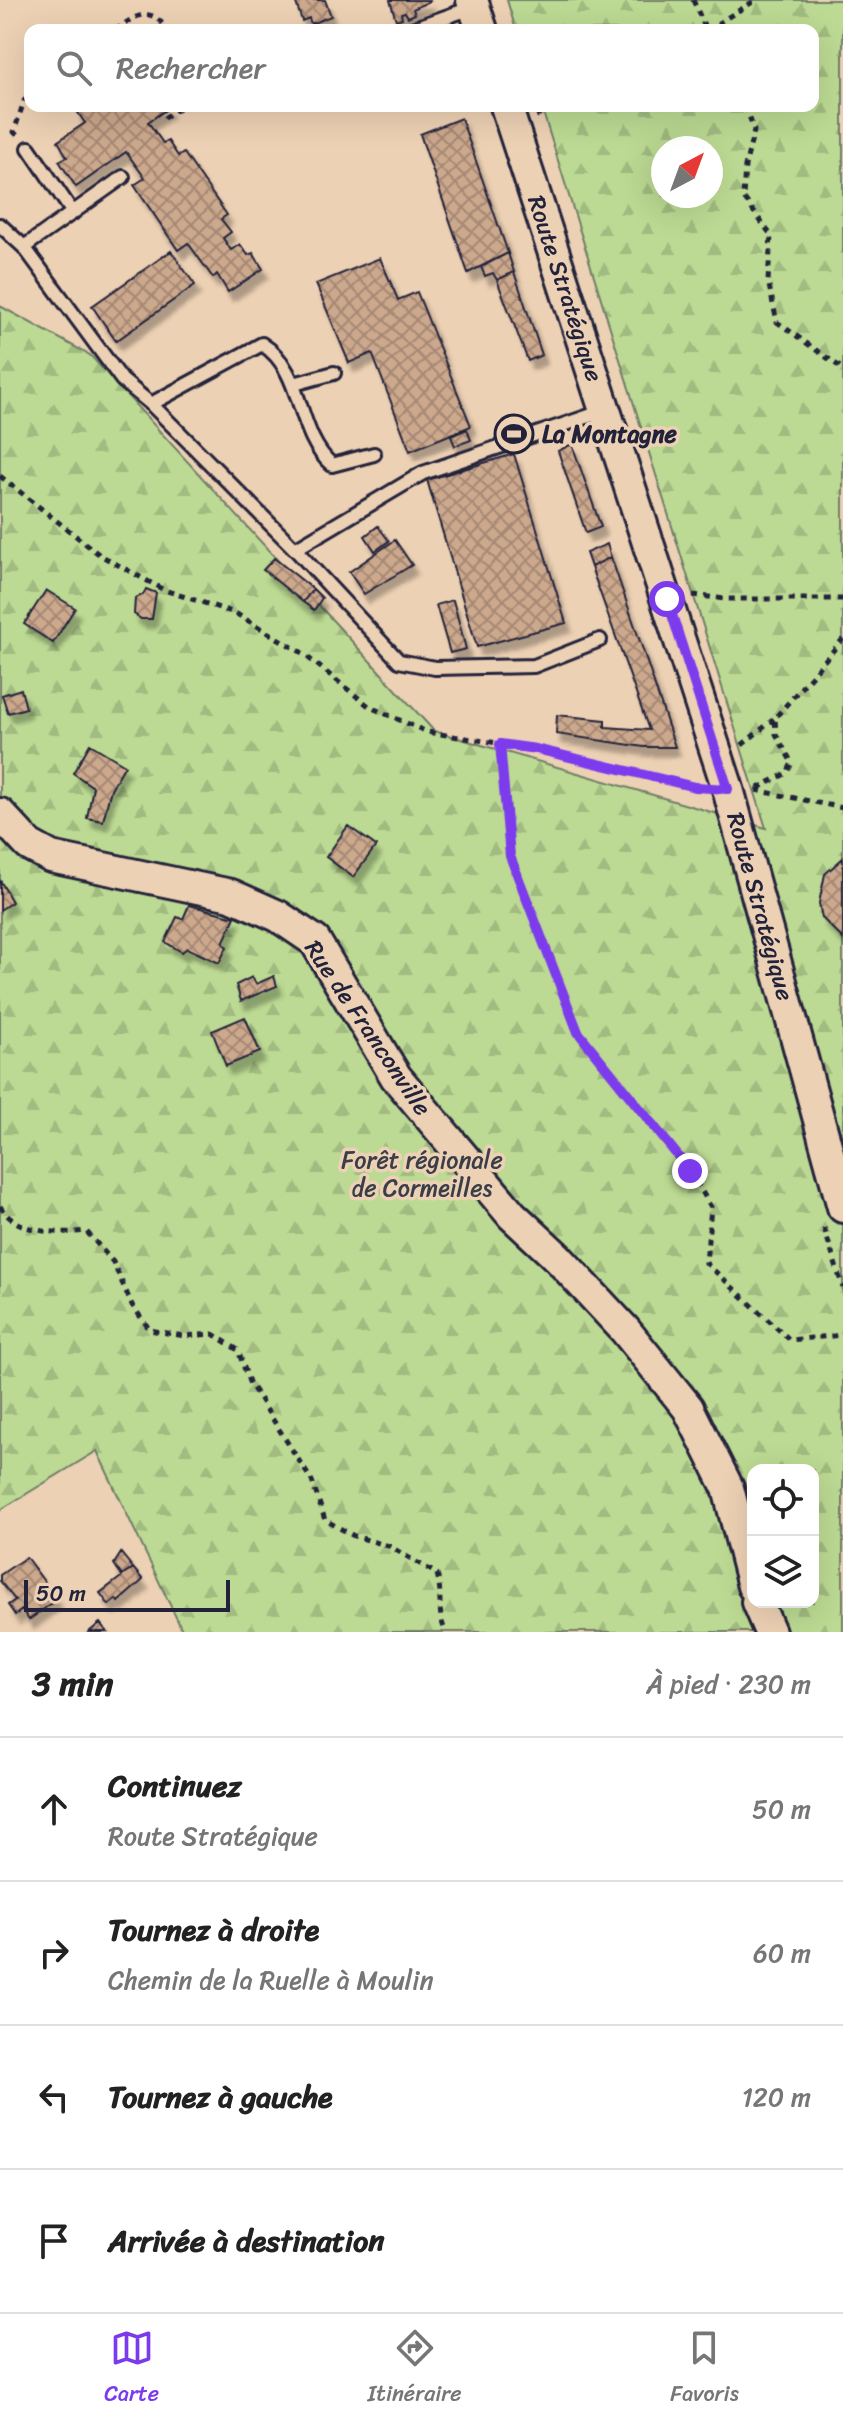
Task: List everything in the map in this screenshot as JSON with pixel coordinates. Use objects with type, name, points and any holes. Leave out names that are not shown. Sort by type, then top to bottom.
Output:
[{"type":"street","name":"Route Stratégique","points":[[516,114],[604,411],[667,599],[740,790],[843,1207]]},
{"type":"street","name":"Rue de Franconville","points":[[1,820],[29,845],[51,857],[231,895],[278,916],[315,941],[396,1077],[512,1215],[586,1288],[688,1408],[728,1488],[747,1562]]},
{"type":"street","points":[[760,1608],[770,1632]]},
{"type":"lane","points":[[431,24],[476,12]]},
{"type":"lane","points":[[29,148],[73,213]]},
{"type":"lane","points":[[24,247],[123,177]]},
{"type":"lane","points":[[0,225],[24,247],[122,380],[151,404],[295,549],[399,661],[435,668],[534,666],[600,640]]},
{"type":"lane","points":[[151,404],[262,344],[273,351],[294,384],[308,431],[325,459],[332,465],[374,454]]},
{"type":"lane","points":[[294,384],[334,373]]},
{"type":"lane","points":[[295,549],[423,473],[604,411]]},
{"type":"path","points":[[693,0],[704,24]]},
{"type":"path","points":[[717,24],[756,0]]},
{"type":"path","points":[[124,24],[148,14],[159,18],[163,24]]},
{"type":"path","points":[[24,108],[14,132],[29,148]]},
{"type":"path","points":[[164,118],[173,112]]},
{"type":"path","points":[[748,112],[754,131],[745,166],[743,197],[771,235],[768,281],[777,322],[843,369]]},
{"type":"path","points":[[0,476],[100,555],[164,590],[235,613],[301,652],[370,707],[427,732],[536,749],[695,787],[766,790],[843,808]]},
{"type":"path","points":[[667,599],[684,594],[725,599],[843,599]]},
{"type":"path","points":[[735,751],[775,718],[843,639]]},
{"type":"path","points":[[740,790],[787,773],[792,763],[776,734],[775,718]]},
{"type":"path","points":[[500,744],[510,856],[578,1032],[690,1171],[711,1207],[706,1263],[790,1340],[843,1335]]},
{"type":"path","points":[[0,1206],[5,1215],[49,1235],[86,1231],[113,1262],[132,1305],[150,1330],[184,1336],[213,1334],[238,1350],[249,1382],[312,1481],[325,1520],[354,1536],[389,1546],[437,1574],[442,1589],[438,1618],[446,1632]]},
{"type":"green space","name":"Forêt régionale de Cormeilles","points":[[507,0],[843,0],[843,1632],[183,1632],[97,1451],[0,1510],[0,306],[90,355],[434,731],[766,828],[543,112],[819,112],[819,24],[514,24]]},
{"type":"building","points":[[295,0],[325,0],[331,16],[311,24],[309,18],[302,21]]},
{"type":"building","points":[[390,0],[430,1],[413,9],[415,14],[408,17],[405,12],[401,13],[402,18],[396,20]]},
{"type":"building","points":[[77,112],[163,112],[148,122],[163,143],[168,141],[178,156],[184,153],[227,215],[221,219],[231,232],[223,238],[231,250],[240,244],[248,255],[253,253],[263,269],[228,292],[217,274],[213,278],[188,243],[178,250],[134,185],[145,178],[126,152],[76,187],[59,161],[67,157],[58,141],[85,123]]},
{"type":"building","points":[[461,118],[508,253],[468,273],[420,134]]},
{"type":"building","points":[[171,251],[195,285],[116,341],[92,306]]},
{"type":"building","points":[[508,253],[514,272],[497,280],[493,273],[485,276],[481,267]]},
{"type":"building","points":[[380,258],[398,300],[417,292],[471,426],[410,451],[372,353],[349,363],[316,284]]},
{"type":"building","points":[[514,272],[542,355],[528,361],[497,280]]},
{"type":"building","points":[[467,429],[471,440],[455,446],[451,436]]},
{"type":"building","points":[[572,444],[601,527],[586,533],[558,451]]},
{"type":"building","points":[[514,454],[566,623],[477,647],[427,480]]},
{"type":"building","points":[[378,526],[389,541],[375,551],[365,536]]},
{"type":"building","points":[[395,540],[412,565],[364,594],[349,572]]},
{"type":"building","points":[[607,544],[611,557],[591,567],[586,553]]},
{"type":"building","points":[[611,557],[675,747],[644,747],[556,734],[557,715],[605,720],[605,727],[649,730],[591,567]]},
{"type":"building","points":[[274,558],[313,589],[303,602],[263,570]]},
{"type":"building","points":[[146,589],[156,593],[152,619],[141,619],[134,614],[135,598],[143,595]]},
{"type":"building","points":[[313,589],[322,598],[314,610],[303,602]]},
{"type":"building","points":[[46,590],[75,608],[53,643],[24,624]]},
{"type":"building","points":[[453,600],[466,649],[450,653],[436,605]]},
{"type":"building","points":[[21,689],[26,708],[8,713],[2,695]]},
{"type":"building","points":[[90,744],[125,765],[111,789],[103,821],[87,818],[93,787],[73,773]]},
{"type":"building","points":[[348,826],[376,846],[353,877],[326,857]]},
{"type":"building","points":[[843,858],[843,939],[822,918],[819,903],[825,874]]},
{"type":"building","points":[[0,880],[12,902],[0,910]]},
{"type":"building","points":[[189,905],[235,917],[223,943],[227,947],[219,963],[187,948],[182,952],[165,942],[177,917],[183,919]]},
{"type":"building","points":[[274,976],[277,986],[241,1001],[236,985],[252,977],[256,984]]},
{"type":"building","points":[[245,1017],[260,1052],[226,1066],[212,1031]]},
{"type":"building","points":[[121,1553],[133,1568],[122,1576],[114,1564]]},
{"type":"building","points":[[26,1557],[57,1599],[29,1620],[22,1610],[15,1615],[8,1605],[15,1600],[0,1581],[0,1575]]},
{"type":"building","points":[[133,1568],[143,1580],[118,1602],[116,1599],[109,1605],[100,1593]]},
{"type":"building","points":[[100,1623],[107,1632],[89,1632]]},
{"type":"place","name":"La Montagne","points":[[514,434]]},
{"type":"route","points":[[667,599],[728,789],[695,787],[536,749],[500,744],[510,856],[578,1032],[690,1171]]}]
